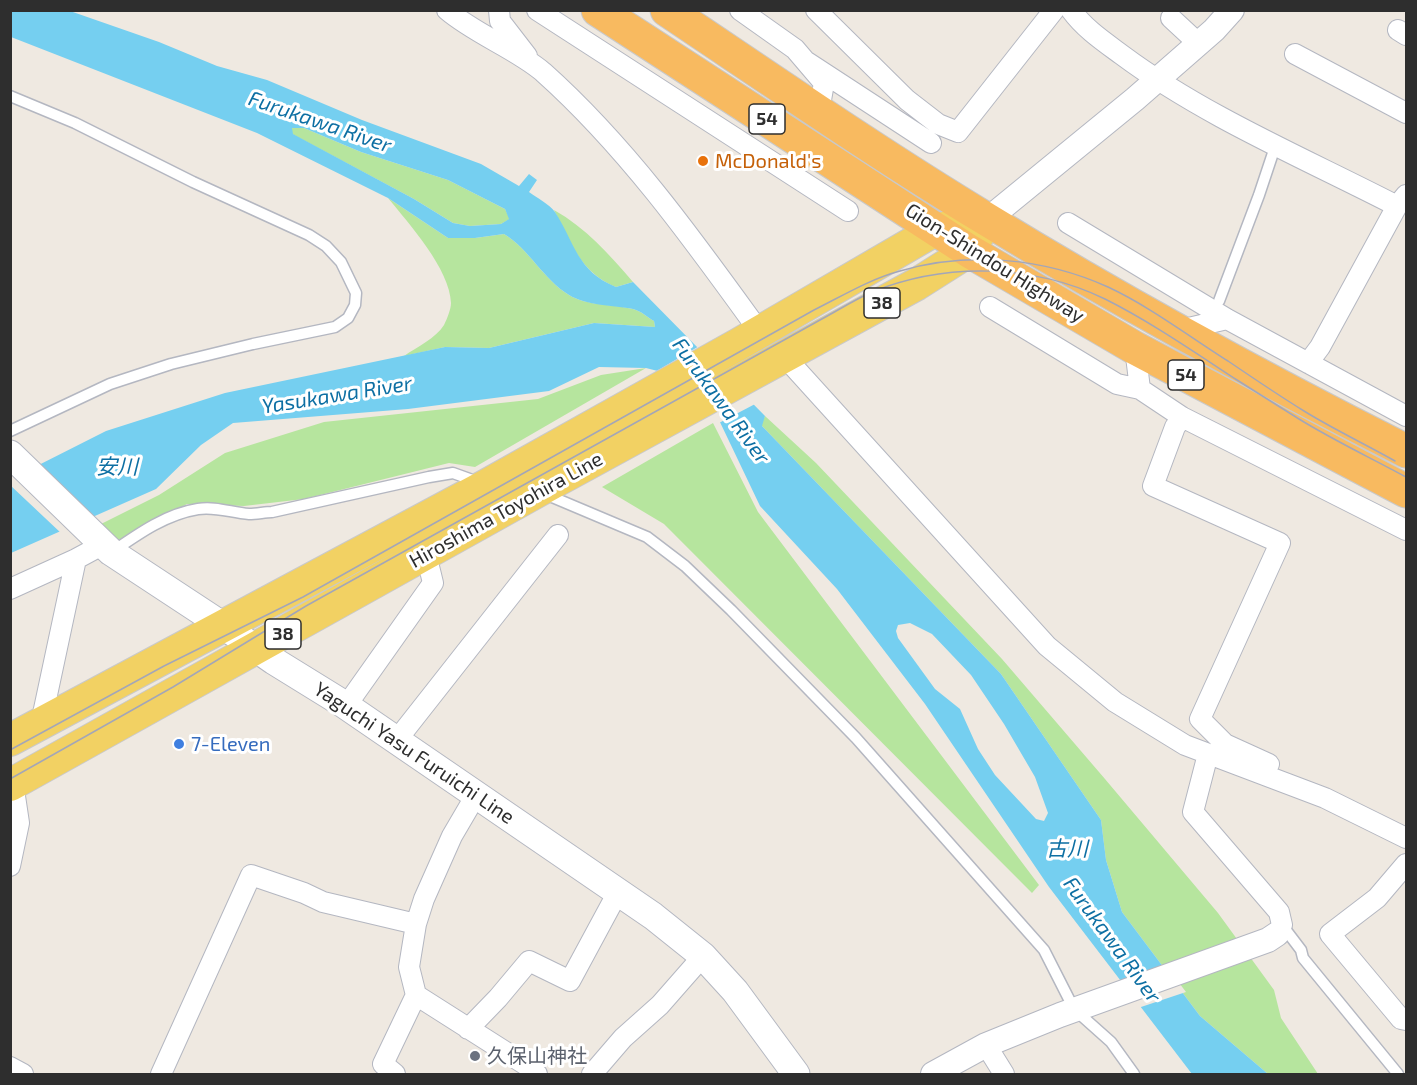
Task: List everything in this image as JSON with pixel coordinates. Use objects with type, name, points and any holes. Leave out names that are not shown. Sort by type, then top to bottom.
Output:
[{"type":"highway","name":"Gion-Shindou Highway","points":[[598,10],[969,251],[1135,348],[1407,491]]},
{"type":"highway","name":"Gion-Shindou Highway","points":[[667,10],[987,220],[1176,331],[1395,446]]},
{"type":"main road","name":"Hiroshima Toyohira Line","points":[[12,784],[917,284],[969,251],[987,220]]},
{"type":"main road","name":"38","points":[[935,230],[987,220]]},
{"type":"main road","name":"Hiroshima Toyohira Line","points":[[10,740],[225,627],[495,480],[749,338],[935,230]]},
{"type":"main road","name":"Yaguchi Yasu Furuichi Line","points":[[11,447],[102,545],[346,706],[653,916],[703,956],[735,992],[796,1074]]},
{"type":"street","points":[[447,10],[538,69]]},
{"type":"street","points":[[499,10],[500,21],[538,69],[596,125],[658,196],[749,338]]},
{"type":"street","points":[[537,10],[848,212]]},
{"type":"street","points":[[740,10],[795,49],[824,83],[819,111]]},
{"type":"street","points":[[816,10],[907,100],[938,124],[958,132],[1054,10]]},
{"type":"street","points":[[1071,10],[1082,25],[1156,81],[1276,144],[1402,201],[1320,347],[1308,363]]},
{"type":"street","points":[[987,220],[1199,44],[1222,14]]},
{"type":"street","points":[[1171,18],[1199,44]]},
{"type":"street","points":[[1295,54],[1407,113]]},
{"type":"street","points":[[807,62],[931,142]]},
{"type":"street","points":[[764,156],[784,130]]},
{"type":"street","points":[[1068,223],[1223,310],[1308,363],[1407,416]]},
{"type":"street","points":[[990,307],[1117,384],[1140,389],[1182,417],[1407,530]]},
{"type":"street","points":[[1176,331],[1223,310]]},
{"type":"street","points":[[1135,348],[1140,389]]},
{"type":"street","points":[[773,362],[1047,646],[1115,702],[1185,746],[1325,798],[1407,838]]},
{"type":"street","points":[[1382,403],[1395,446]]},
{"type":"street","points":[[1182,417],[1153,486],[1280,543],[1200,719],[1224,744],[1271,765],[1284,783]]},
{"type":"street","points":[[1318,485],[1368,471]]},
{"type":"street","points":[[396,741],[558,535]]},
{"type":"street","points":[[10,589],[102,545]]},
{"type":"street","points":[[346,706],[433,583],[426,555]]},
{"type":"street","points":[[41,723],[76,559]]},
{"type":"street","points":[[933,1074],[986,1045],[1276,933],[1279,912],[1193,812],[1208,754]]},
{"type":"street","points":[[10,866],[19,823],[12,784]]},
{"type":"street","points":[[395,1074],[383,1064],[416,995],[409,967],[416,924],[424,899],[452,836],[476,795]]},
{"type":"street","points":[[1407,864],[1377,898],[1330,933],[1401,1019],[1407,1020]]},
{"type":"street","points":[[161,1074],[251,875],[323,902],[416,924]]},
{"type":"street","points":[[468,1029],[529,961],[570,981],[618,892]]},
{"type":"street","points":[[592,1074],[623,1038],[660,1005],[703,956]]},
{"type":"street","points":[[416,995],[537,1074]]},
{"type":"street","points":[[986,1045],[1004,1074]]},
{"type":"street","points":[[10,1067],[23,1074]]},
{"type":"lane","points":[[10,96],[75,123],[193,182],[309,235],[326,246],[341,262],[356,293],[355,305],[348,318],[335,327],[171,364],[110,384],[11,447]]},
{"type":"lane","points":[[1223,310],[1276,144]]},
{"type":"lane","points":[[102,545],[137,535],[170,517],[199,509],[220,509],[249,514],[272,512],[429,477],[453,474],[495,480]]},
{"type":"lane","points":[[547,487],[565,501],[647,537],[685,566],[856,738],[1044,950],[1080,1008],[1111,1042],[1134,1074]]},
{"type":"lane","points":[[1276,933],[1301,950],[1303,958],[1398,1074]]},
{"type":"green space","points":[[291,128],[304,128],[361,152],[448,180],[505,209],[510,219],[501,224],[470,226],[453,223],[414,199],[292,134]]},
{"type":"green space","points":[[388,198],[448,238],[475,238],[504,234],[521,248],[551,281],[569,295],[592,303],[636,310],[654,321],[655,327],[594,323],[489,348],[445,347],[404,356],[441,330],[448,317],[451,303],[444,276],[436,262]]},
{"type":"green space","points":[[554,210],[587,233],[633,282],[616,287],[594,274],[578,255]]},
{"type":"green space","points":[[646,368],[475,467],[449,463],[304,499],[244,506],[187,504],[117,541],[99,525],[159,495],[225,453],[324,422],[538,399],[601,375]]},
{"type":"green space","points":[[765,416],[816,463],[1002,659],[1218,913],[1274,990],[1281,1018],[1318,1074],[1268,1074],[1200,1016],[1122,912],[1106,860],[1101,820],[1001,674],[761,425]]},
{"type":"green space","points":[[713,423],[758,512],[1039,885],[1032,893],[664,524],[602,487]]},
{"type":"water","name":"古川","points":[[11,11],[70,11],[159,42],[217,66],[267,80],[362,120],[481,164],[519,186],[529,174],[537,180],[529,192],[555,212],[578,255],[593,273],[616,287],[633,282],[765,416],[762,426],[1001,674],[1101,820],[1106,860],[1122,912],[1200,1016],[1268,1074],[1192,1074],[1049,887],[925,704],[837,589],[760,506],[708,397],[685,378],[646,368],[599,367],[549,391],[408,409],[233,423],[201,445],[156,489],[11,553],[11,479],[106,431],[225,393],[445,347],[489,348],[594,323],[655,327],[654,321],[636,310],[592,303],[569,295],[551,281],[513,240],[504,234],[475,238],[448,238],[388,198],[257,133],[11,37]],"holes":[[[292,128],[304,128],[361,152],[448,180],[505,209],[509,219],[501,224],[470,226],[453,223],[414,199],[293,134]],[[910,623],[932,634],[971,675],[1004,724],[1035,777],[1048,813],[1044,821],[1036,819],[995,775],[978,749],[960,709],[935,689],[898,638],[896,631],[898,625]]]},
{"type":"pier","points":[[701,345],[757,403],[717,424],[705,399],[684,381],[653,373]]},
{"type":"pier","points":[[15,474],[71,530],[62,534],[10,485],[10,476]]},
{"type":"pier","points":[[1167,967],[1186,992],[1138,1008],[1118,983]]},
{"type":"tram line","points":[[10,750],[164,666],[303,597],[814,310],[878,278],[926,265],[979,260],[1032,264],[1058,269],[1108,287],[1154,312],[1304,411],[1395,461]]},
{"type":"tram line","points":[[10,779],[173,687],[306,606],[852,302],[900,282],[959,272],[989,271],[1019,273],[1077,287],[1105,299],[1156,327],[1312,427],[1406,477]]},
{"type":"place","name":"McDonald's","points":[[703,161]]},
{"type":"place","name":"7-Eleven","points":[[179,744]]},
{"type":"place","name":"久保山神社","points":[[475,1056]]},
{"type":"water label","name":"Furukawa River","points":[[320,122]]},
{"type":"water label","name":"Yasukawa River","points":[[337,395]]},
{"type":"water label","name":"Furukawa River","points":[[721,401]]},
{"type":"water label","name":"安川","points":[[117,467]]},
{"type":"water label","name":"Furukawa River","points":[[1112,940]]}]
